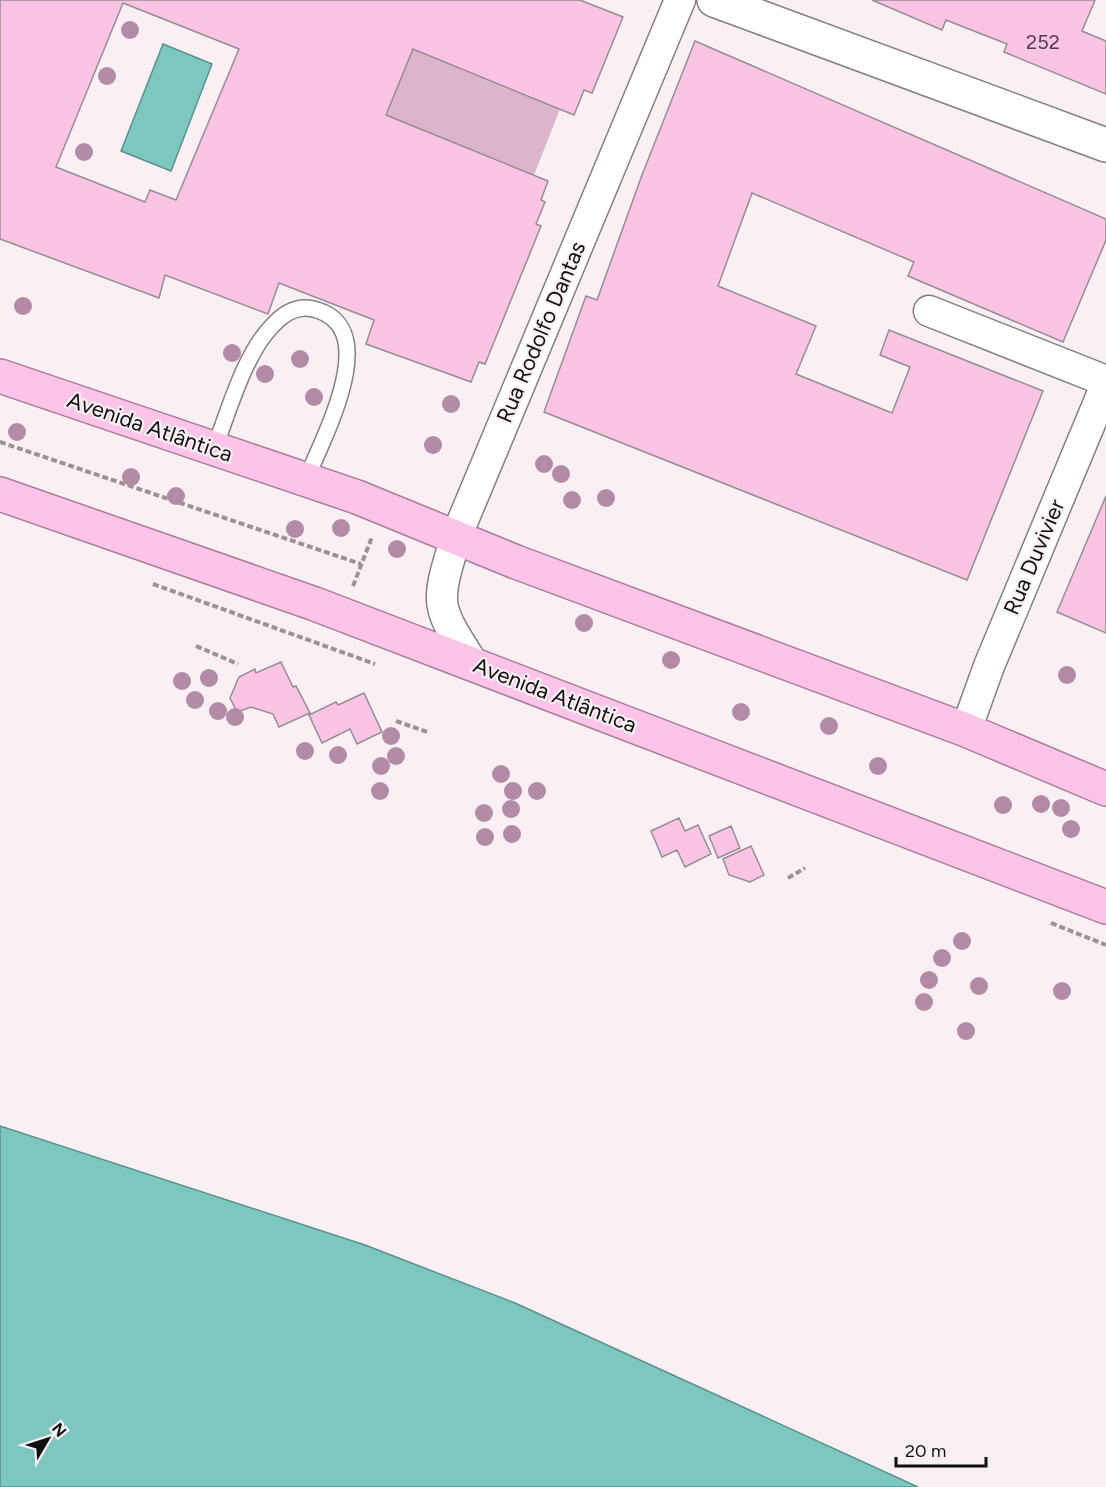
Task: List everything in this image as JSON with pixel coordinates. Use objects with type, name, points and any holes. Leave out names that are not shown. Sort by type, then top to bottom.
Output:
[{"type":"highway","name":"Avenida Atlântica","points":[[0,376],[306,480],[966,730],[1106,789]]},
{"type":"highway","name":"Avenida Atlântica","points":[[0,494],[315,604],[1106,907]]},
{"type":"main road","points":[[714,0],[1106,145]]},
{"type":"street","name":"Rua Rodolfo Dantas","points":[[473,664],[444,617],[440,600],[442,581],[456,537],[680,0]]},
{"type":"street","points":[[929,311],[1106,383]]},
{"type":"street","name":"Rua Duvivier","points":[[966,730],[988,666],[1106,383]]},
{"type":"lane","points":[[214,449],[253,354],[271,326],[288,312],[304,307],[319,310],[336,320],[341,326],[346,333],[349,350],[342,389],[306,480]]},
{"type":"path","points":[[0,442],[361,564]]},
{"type":"path","points":[[350,592],[373,533]]},
{"type":"path","points":[[196,646],[238,664]]},
{"type":"path","points":[[396,722],[430,733]]},
{"type":"path","points":[[788,879],[805,868]]},
{"type":"shaded area","points":[[163,44],[212,64],[171,171],[121,151]]},
{"type":"shaded area","points":[[413,49],[560,109],[534,175],[386,115]]},
{"type":"shaded area","points":[[0,1126],[365,1245],[515,1303],[918,1487],[0,1487]]},
{"type":"building","points":[[0,0],[580,0],[623,17],[592,93],[584,90],[574,115],[413,49],[386,115],[548,181],[541,200],[545,202],[536,224],[541,226],[485,364],[479,362],[471,382],[366,344],[374,320],[279,283],[268,314],[165,275],[159,298],[0,239]],"holes":[[[123,3],[239,49],[176,200],[150,190],[145,202],[56,167]]]},
{"type":"building","points":[[872,0],[1095,0],[1082,31],[1106,41],[1106,94],[1004,52],[1007,44],[946,20],[942,30]]},
{"type":"building","points":[[695,41],[1106,219],[1106,240],[1063,342],[908,276],[914,262],[752,193],[718,286],[816,326],[796,374],[892,413],[910,367],[880,355],[889,330],[1043,391],[967,580],[544,412],[586,296],[597,300],[642,175]]},
{"type":"building","points":[[1106,496],[1106,633],[1057,612]]},
{"type":"building","points":[[281,662],[293,687],[296,686],[310,713],[279,727],[273,714],[251,707],[237,712],[230,698],[239,677],[255,669],[256,673]]},
{"type":"building","points":[[364,693],[382,732],[357,744],[350,729],[322,743],[309,715],[336,702],[338,705]]},
{"type":"building","points":[[679,818],[685,831],[698,825],[711,854],[685,867],[677,850],[662,857],[651,831]]},
{"type":"building","points":[[731,826],[740,848],[718,858],[709,836]]},
{"type":"building","points":[[751,846],[764,875],[750,882],[729,875],[723,859]]}]
